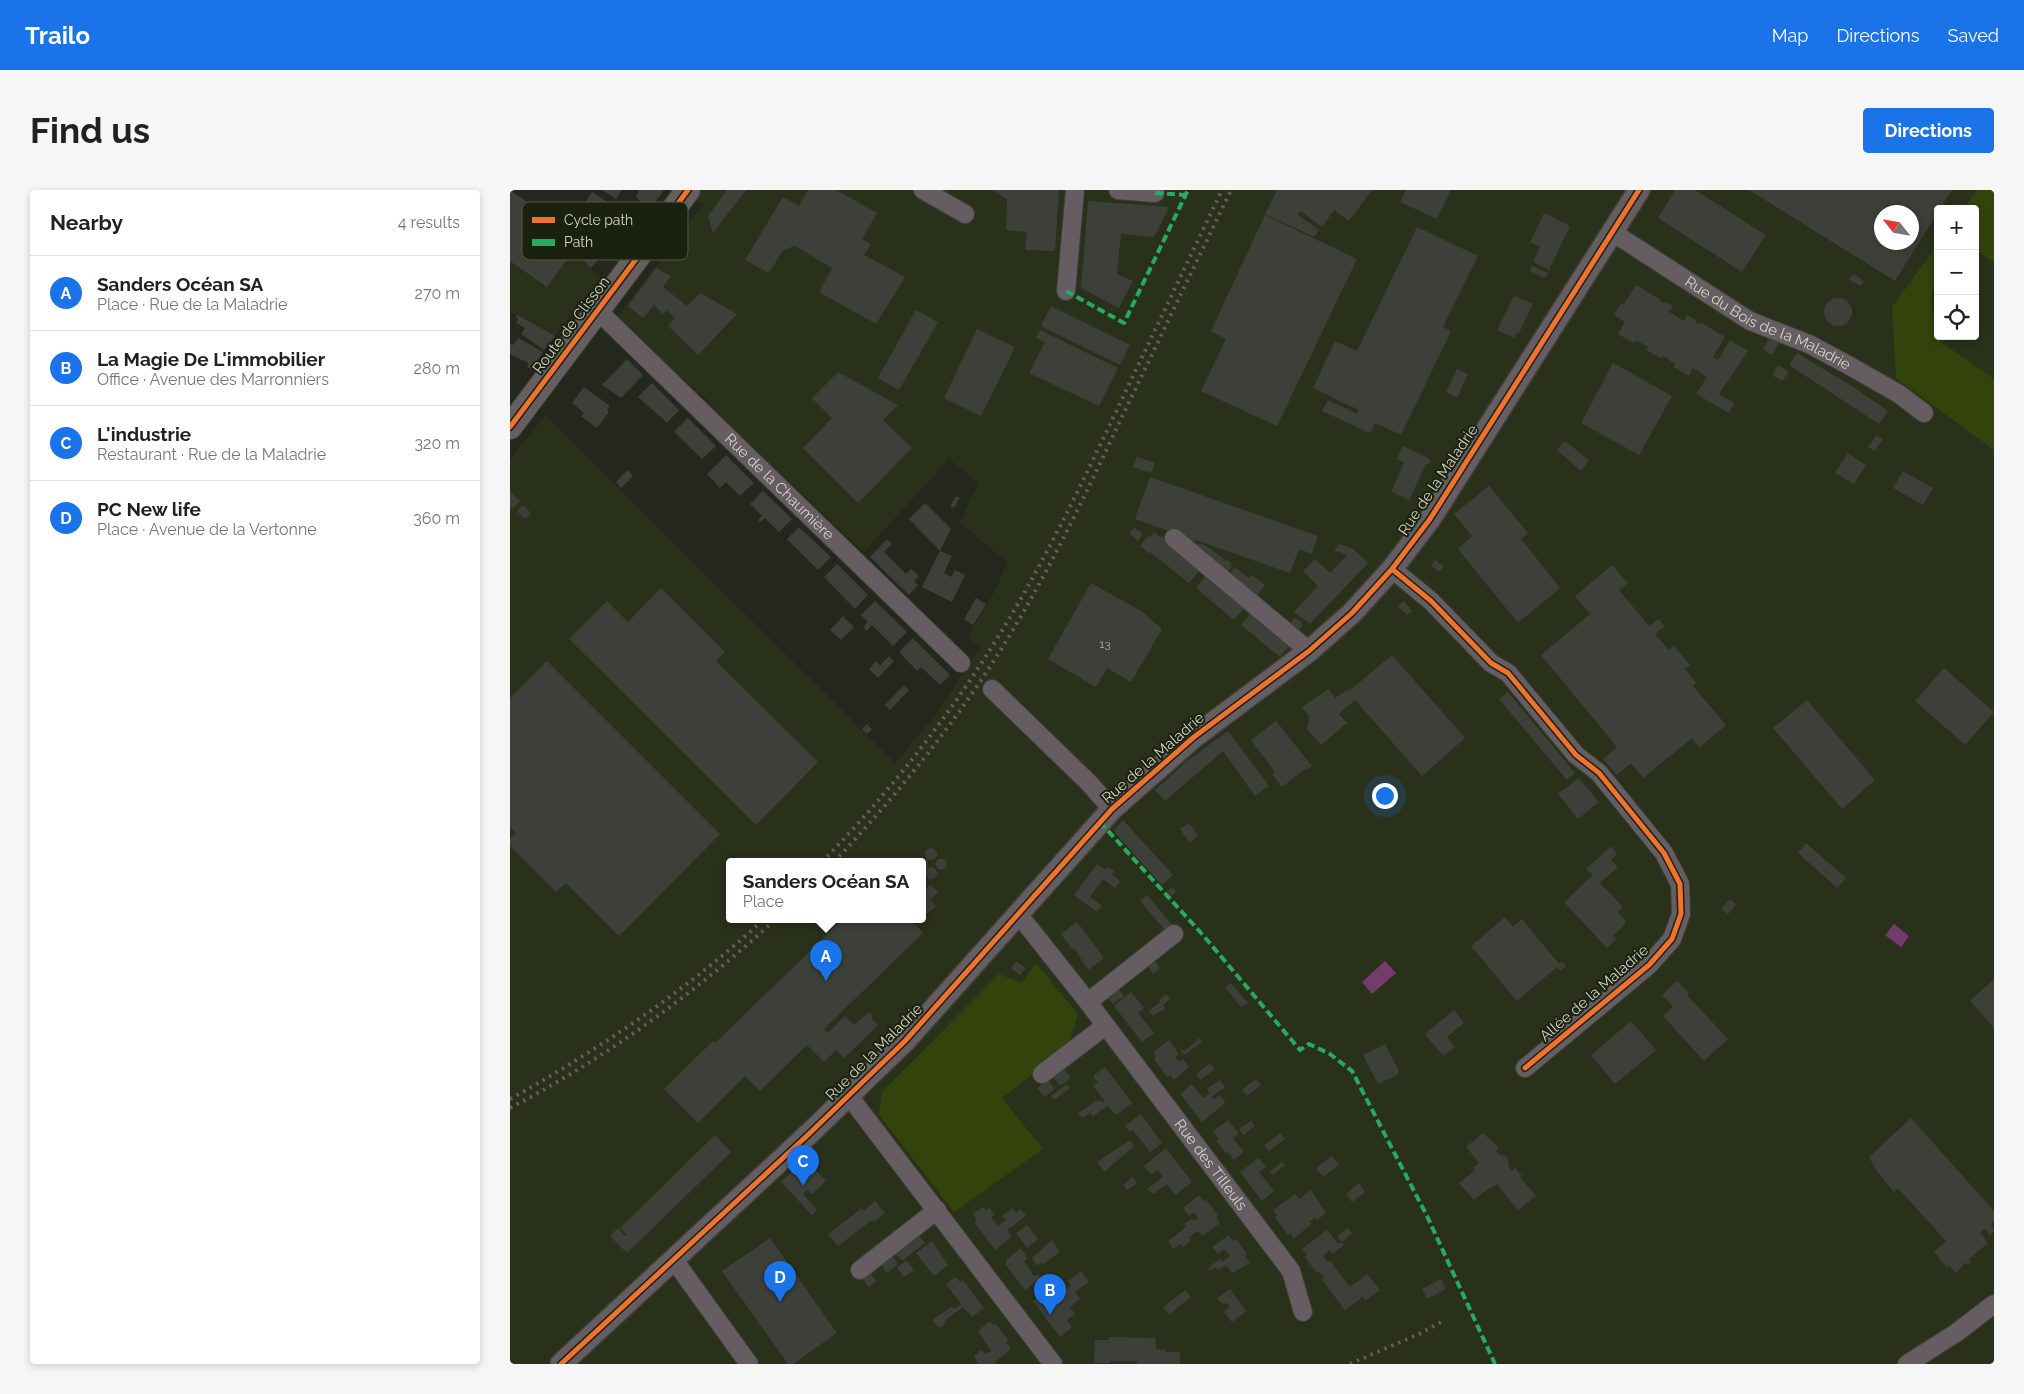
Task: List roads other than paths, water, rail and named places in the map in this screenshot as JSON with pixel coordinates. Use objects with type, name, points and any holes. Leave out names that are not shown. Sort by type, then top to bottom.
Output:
[{"type":"main road","name":"Route de Clisson","points":[[679,202],[688,190]]},
{"type":"main road","name":"Route de Clisson","points":[[510,427],[635,260]]},
{"type":"street","points":[[923,190],[965,214]]},
{"type":"street","points":[[1066,291],[1075,190]]},
{"type":"street","points":[[1118,190],[1155,193]]},
{"type":"street","name":"Rue de la Maladrie","points":[[561,1364],[850,1096],[905,1041],[1112,809],[1194,737],[1309,651],[1352,613],[1392,569],[1430,519],[1639,190]]},
{"type":"street","name":"Rue du Bois de la Maladrie","points":[[1612,232],[1750,321],[1809,344],[1842,361],[1899,394],[1924,413]]},
{"type":"street","name":"Rue de la Chaumière","points":[[597,310],[961,663]]},
{"type":"street","points":[[1174,538],[1309,651]]},
{"type":"street","name":"Allée de la Maladrie","points":[[1392,569],[1431,601],[1491,663],[1508,673],[1576,755],[1599,773],[1664,853],[1680,884],[1681,914],[1672,939],[1649,965],[1525,1068]]},
{"type":"street","points":[[992,690],[1089,784],[1112,809]]},
{"type":"street","name":"Rue des Tilleuls","points":[[1018,915],[1088,1002],[1292,1271],[1303,1312]]},
{"type":"street","points":[[1088,1002],[1174,934]]},
{"type":"street","points":[[1042,1074],[1105,1026]]},
{"type":"street","points":[[850,1096],[1053,1364]]},
{"type":"street","points":[[860,1270],[937,1210]]},
{"type":"street","points":[[674,1260],[749,1364]]},
{"type":"street","points":[[1907,1364],[1956,1333],[1994,1304]]},
{"type":"railway","points":[[826,858],[891,785],[955,703],[1029,585],[1077,492],[1222,190]]},
{"type":"railway","points":[[838,858],[923,760],[971,695],[1013,629],[1052,561],[1087,491],[1231,190]]},
{"type":"railway","points":[[510,1099],[577,1060],[642,1017],[704,970],[760,923]]},
{"type":"railway","points":[[510,1108],[581,1068],[648,1023],[713,973],[772,923]]},
{"type":"railway","points":[[1350,1364],[1421,1333],[1445,1320]]},
{"type":"place","name":"Sanders Océan SA","points":[[826,981]]},
{"type":"place","name":"L'industrie","points":[[803,1186]]},
{"type":"place","name":"PC New life","points":[[780,1302]]},
{"type":"place","name":"La Magie De L'immobilier","points":[[1050,1315]]}]
